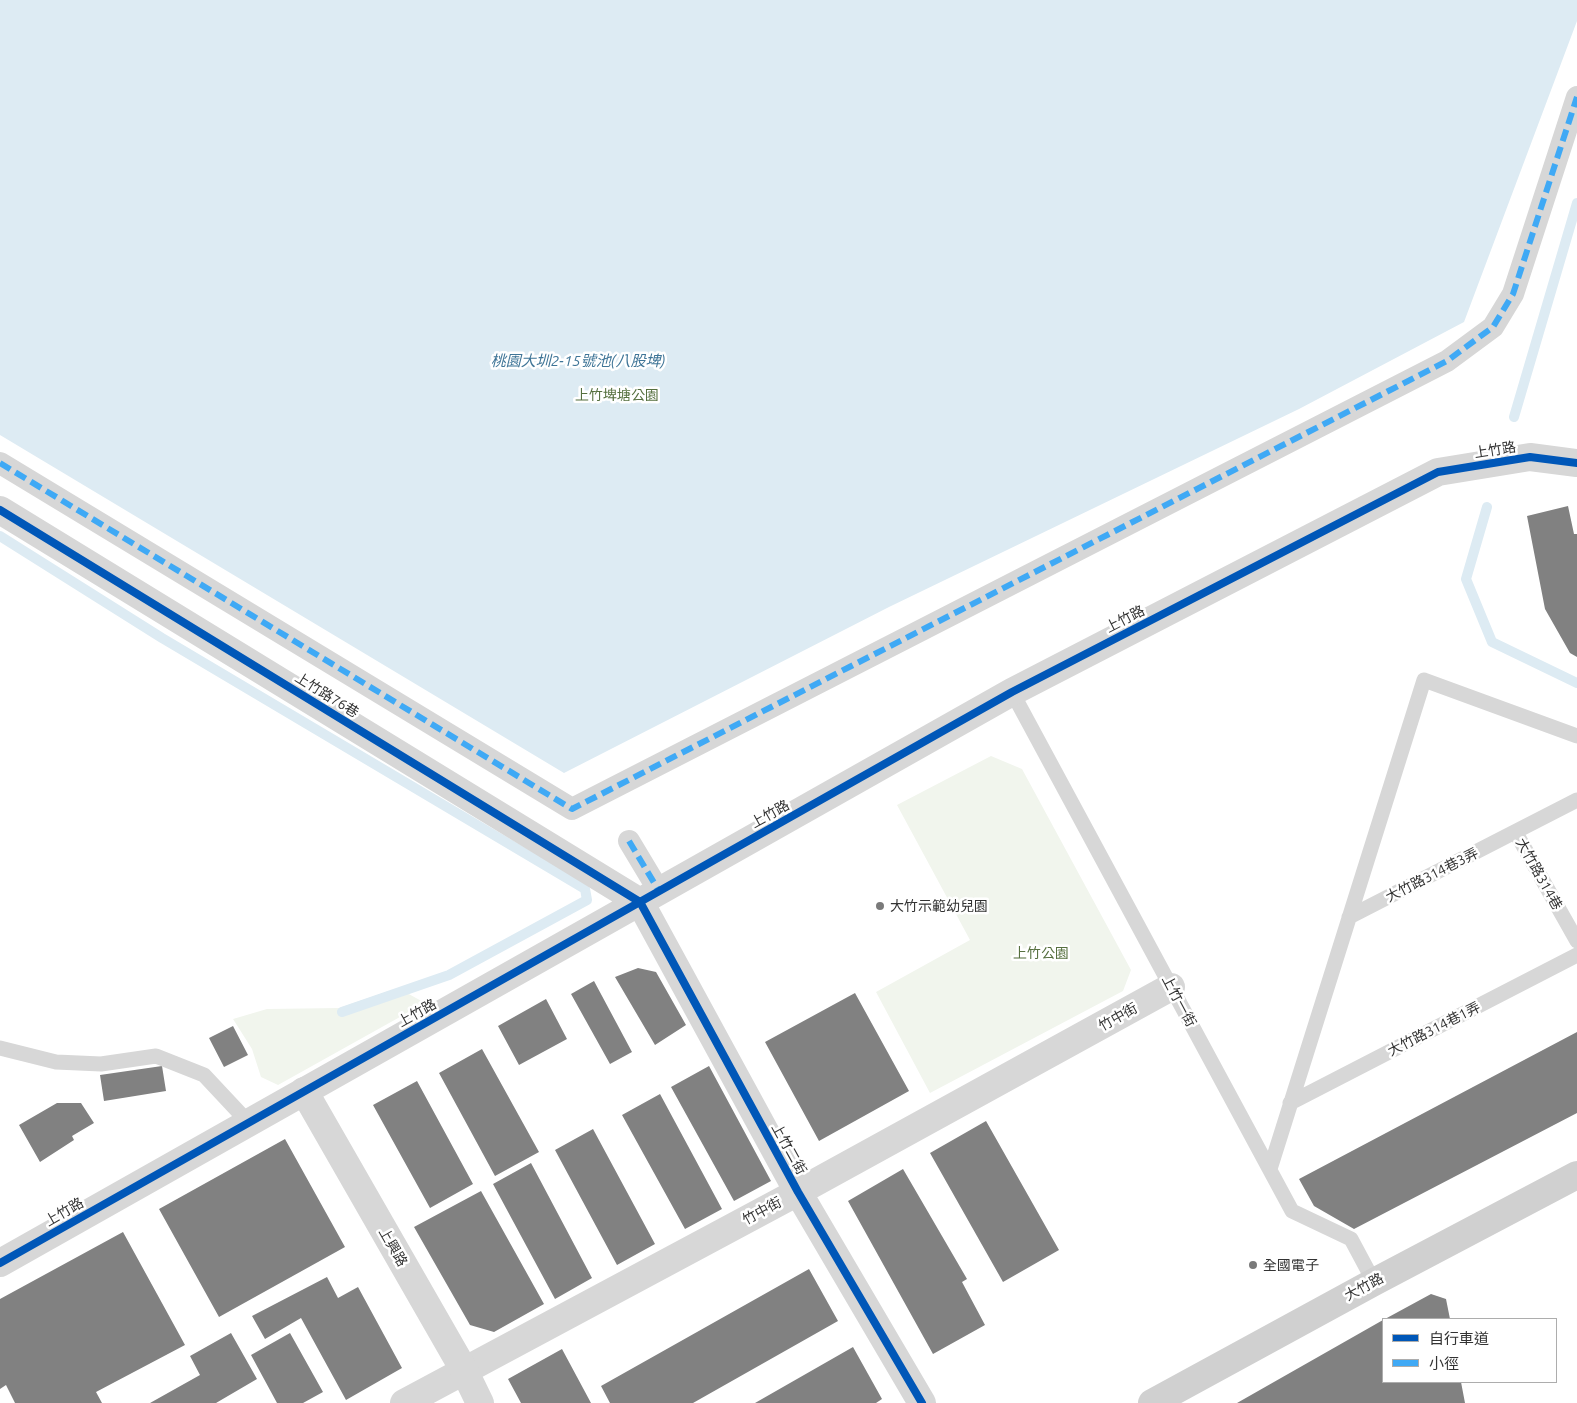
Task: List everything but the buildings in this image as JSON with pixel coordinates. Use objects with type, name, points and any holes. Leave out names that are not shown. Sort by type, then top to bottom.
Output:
[{"type":"main road","name":"大竹路","points":[[1152,1403],[1374,1282],[1577,1175]]},
{"type":"street","points":[[0,463],[572,809],[1447,361],[1493,327],[1513,294],[1577,97]]},
{"type":"street","name":"上竹路","points":[[0,1262],[1012,692],[1438,472],[1530,457],[1577,463]]},
{"type":"street","name":"上竹路76巷","points":[[0,510],[650,896]]},
{"type":"street","points":[[630,841],[650,896]]},
{"type":"street","name":"上竹二街","points":[[650,896],[798,1192],[922,1403]]},
{"type":"street","name":"竹中街","points":[[404,1403],[798,1192],[1171,987]]},
{"type":"street","name":"上興路","points":[[304,1091],[464,1370],[480,1403]]},
{"type":"lane","points":[[1270,1169],[1424,680],[1577,736]]},
{"type":"lane","name":"上竹一街","points":[[1012,692],[1292,1211],[1351,1239],[1374,1282]]},
{"type":"lane","name":"大竹路314巷3弄","points":[[1349,917],[1516,833],[1577,800]]},
{"type":"lane","name":"大竹路314巷","points":[[1516,833],[1577,941]]},
{"type":"lane","name":"大竹路314巷1弄","points":[[1290,1103],[1577,955]]},
{"type":"lane","points":[[0,1048],[56,1062],[101,1064],[156,1056],[204,1075],[248,1122]]},
{"type":"green space","name":"上竹公園","points":[[991,756],[1022,769],[1131,970],[1123,991],[930,1093],[876,992],[970,940],[897,805]]},
{"type":"green space","points":[[398,988],[425,1003],[278,1085],[261,1077],[252,1049],[233,1019],[267,1009],[339,1008]]},
{"type":"water","name":"桃園大圳2-15號池(八股埤)","points":[[0,0],[1577,0],[1577,21],[1464,322],[1299,409],[889,607],[564,773],[0,435]]},
{"type":"waterway","points":[[1514,417],[1577,203]]},
{"type":"waterway","points":[[1487,507],[1466,579],[1492,642],[1577,683]]},
{"type":"waterway","points":[[0,536],[162,638],[585,889],[587,900],[449,975],[342,1012]]},
{"type":"marked path","points":[[0,463],[572,809],[1447,361],[1493,327],[1513,294],[1577,97]]},
{"type":"marked path","points":[[629,841],[659,891]]},
{"type":"cycle path","points":[[0,1263],[1012,692],[1438,472],[1530,457],[1577,463]]},
{"type":"cycle path","points":[[0,510],[640,902],[798,1192],[922,1403]]},
{"type":"place","name":"大竹示範幼兒園","points":[[880,906]]},
{"type":"place","name":"全國電子","points":[[1253,1265]]},
{"type":"park label","name":"上竹埤塘公園","points":[[617,395]]}]
